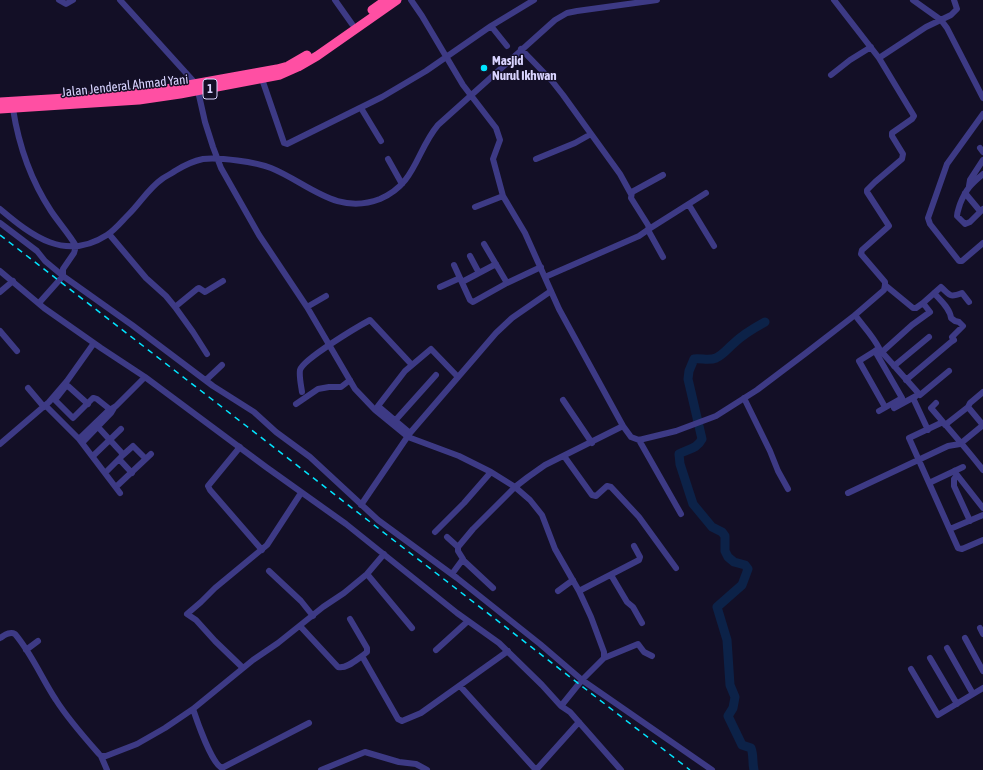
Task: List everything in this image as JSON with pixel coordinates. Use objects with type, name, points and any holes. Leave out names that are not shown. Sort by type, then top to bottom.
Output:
[{"type":"highway","name":"Jalan Jenderal Ahmad Yani","points":[[0,109],[139,100],[197,87],[280,76],[298,67],[397,0]]},
{"type":"highway","name":"1","points":[[0,102],[197,87],[288,66],[311,53],[380,2]]},
{"type":"street","points":[[59,0],[66,4],[73,0]]},
{"type":"street","points":[[120,0],[197,87],[205,122],[217,159],[233,190],[259,235],[307,307],[350,380],[362,397],[409,435],[459,456],[491,472],[515,487],[530,500],[542,515],[555,549],[579,592],[598,634],[604,652],[604,658]]},
{"type":"street","points":[[335,0],[352,24]]},
{"type":"street","points":[[411,0],[455,72],[492,121],[500,136],[500,142],[493,158],[502,196],[525,233],[559,309],[631,437],[639,440],[676,431],[716,416],[744,398],[806,353],[855,315],[884,290],[885,285]]},
{"type":"street","points":[[262,79],[285,144],[361,108],[426,71],[526,2],[534,0]]},
{"type":"street","points":[[0,209],[19,225],[43,240],[64,246],[76,246],[92,242],[109,234],[162,179],[202,159],[256,163],[285,175],[320,195],[338,202],[349,204],[379,199],[392,193],[402,184],[415,166],[431,132],[521,49],[555,20],[567,13],[657,0]]},
{"type":"street","points":[[834,0],[879,58],[914,116],[892,133],[892,136],[903,154],[902,159],[867,190],[889,226],[862,250],[861,254],[885,282],[885,285],[913,308],[916,308],[923,303],[941,287],[948,295],[952,296],[962,293],[969,302]]},
{"type":"street","points":[[913,0],[941,20],[947,28],[983,98]]},
{"type":"street","points":[[879,58],[926,27],[956,11],[957,5],[954,0]]},
{"type":"street","points":[[491,26],[507,46]]},
{"type":"street","points":[[831,75],[850,60],[871,47]]},
{"type":"street","points":[[521,49],[552,81],[620,174],[631,194],[631,198],[648,225],[648,229],[663,257]]},
{"type":"street","points":[[361,108],[381,141]]},
{"type":"street","points":[[13,109],[20,144],[32,177],[52,212],[76,246]]},
{"type":"street","points":[[982,245],[962,261],[959,261],[930,224],[928,218],[947,164],[983,114]]},
{"type":"street","points":[[536,159],[575,143],[591,134]]},
{"type":"street","points":[[388,159],[402,184]]},
{"type":"street","points":[[969,186],[970,180],[983,160]]},
{"type":"street","points":[[964,193],[981,210],[964,224],[956,214],[964,193],[969,186],[983,174]]},
{"type":"street","points":[[631,194],[632,192],[663,175]]},
{"type":"street","points":[[545,277],[638,236],[706,193]]},
{"type":"street","points":[[475,207],[502,196]]},
{"type":"street","points":[[689,205],[714,246]]},
{"type":"street","points":[[0,223],[37,251],[45,261],[63,276],[132,324],[206,380],[244,405],[310,457],[388,528],[452,574],[540,644],[582,680],[712,770]]},
{"type":"street","points":[[109,234],[146,278],[166,296],[175,307],[207,354]]},
{"type":"street","points":[[484,244],[507,283]]},
{"type":"street","points":[[39,303],[63,276],[63,269],[74,253],[76,246]]},
{"type":"street","points":[[470,256],[479,273]]},
{"type":"street","points":[[440,287],[479,273],[496,264]]},
{"type":"street","points":[[454,265],[470,300],[473,302],[507,283],[541,267]]},
{"type":"street","points":[[0,270],[44,308],[145,377],[240,448],[346,524],[468,621],[499,643],[561,706],[570,712],[621,770]]},
{"type":"street","points":[[0,292],[13,281]]},
{"type":"street","points":[[175,307],[197,289],[199,288],[205,292],[223,281]]},
{"type":"street","points":[[361,505],[409,435],[503,326],[551,291]]},
{"type":"street","points":[[898,392],[935,358],[934,356],[954,340],[952,337],[963,326],[951,318],[952,315],[934,293]]},
{"type":"street","points":[[307,307],[326,296]]},
{"type":"street","points":[[886,407],[859,360],[879,350],[930,312],[923,303]]},
{"type":"street","points":[[855,315],[876,342],[902,398],[879,411]]},
{"type":"street","points":[[302,392],[300,374],[302,367],[330,345],[370,320],[412,365]]},
{"type":"street","points":[[0,331],[17,351]]},
{"type":"street","points":[[894,366],[930,337]]},
{"type":"street","points":[[0,444],[45,406],[67,381],[94,343]]},
{"type":"street","points":[[377,408],[405,371],[431,348],[458,377]]},
{"type":"street","points":[[879,350],[920,395],[949,371]]},
{"type":"street","points":[[206,380],[222,365]]},
{"type":"street","points":[[393,422],[436,375]]},
{"type":"street","points":[[132,473],[110,440],[96,426],[145,377]]},
{"type":"street","points":[[296,404],[318,389],[341,387],[350,380]]},
{"type":"street","points":[[73,418],[55,400],[66,386],[69,386],[88,404]]},
{"type":"street","points":[[28,388],[79,439],[120,493]]},
{"type":"street","points":[[983,392],[970,403],[968,407],[944,423],[909,438],[959,549],[983,540]]},
{"type":"street","points":[[894,408],[915,397],[928,430]]},
{"type":"street","points":[[68,424],[93,398],[112,410]]},
{"type":"street","points":[[744,398],[788,489]]},
{"type":"street","points":[[563,400],[592,442]]},
{"type":"street","points":[[936,403],[931,408],[983,470]]},
{"type":"street","points":[[848,493],[948,446],[960,444],[983,425],[968,407]]},
{"type":"street","points":[[458,547],[473,529],[515,487],[538,470],[624,426]]},
{"type":"street","points":[[94,455],[120,429]]},
{"type":"street","points":[[639,440],[681,514]]},
{"type":"street","points":[[107,471],[133,446],[146,459]]},
{"type":"street","points":[[240,448],[208,486],[262,550]]},
{"type":"street","points":[[118,485],[151,454]]},
{"type":"street","points":[[564,456],[592,495],[596,496],[607,486],[611,487],[639,517],[676,568]]},
{"type":"street","points":[[929,483],[956,473],[963,468]]},
{"type":"street","points":[[435,532],[464,503],[491,472]]},
{"type":"street","points":[[956,473],[983,508]]},
{"type":"street","points":[[956,473],[954,486],[970,520]]},
{"type":"street","points":[[243,668],[196,620],[187,614],[215,588],[262,550],[272,540],[281,522],[301,492]]},
{"type":"street","points":[[950,529],[983,515]]},
{"type":"street","points":[[447,537],[458,547],[463,560],[493,588]]},
{"type":"street","points":[[579,592],[640,559],[634,546]]},
{"type":"street","points":[[101,756],[106,756],[137,744],[165,728],[193,709],[243,668],[344,593],[367,574],[384,554]]},
{"type":"street","points":[[452,574],[463,560]]},
{"type":"street","points":[[269,571],[300,601],[312,616]]},
{"type":"street","points":[[367,574],[412,628]]},
{"type":"street","points":[[611,575],[627,602],[633,607],[642,623]]},
{"type":"street","points":[[558,591],[573,580]]},
{"type":"street","points":[[300,626],[338,667],[342,668],[346,667],[367,652],[367,648],[350,619]]},
{"type":"street","points":[[436,650],[468,621]]},
{"type":"street","points":[[980,628],[983,634]]},
{"type":"street","points":[[0,638],[6,634],[13,633],[18,637],[56,700],[68,717],[101,756],[107,770]]},
{"type":"street","points":[[965,638],[983,671]]},
{"type":"street","points":[[26,650],[38,641]]},
{"type":"street","points":[[561,706],[582,680],[604,658],[638,644],[644,652],[652,656]]},
{"type":"street","points":[[947,648],[973,694]]},
{"type":"street","points":[[362,656],[400,721],[405,721],[421,713],[508,651]]},
{"type":"street","points":[[930,658],[957,704]]},
{"type":"street","points":[[911,669],[938,715],[983,688]]},
{"type":"street","points":[[460,686],[536,770],[579,722]]},
{"type":"street","points":[[193,709],[213,758],[216,764],[222,768],[309,723]]},
{"type":"street","points":[[321,770],[365,752],[399,762],[416,764],[427,770]]},
{"type":"waterway","points":[[754,770],[751,748],[742,745],[728,716],[733,708],[735,697],[730,685],[727,640],[717,607],[742,585],[748,569],[745,565],[734,562],[728,557],[725,551],[725,536],[722,532],[712,527],[693,504],[680,464],[679,454],[695,447],[702,439],[688,379],[689,371],[694,359],[716,358],[752,329],[765,322]]},
{"type":"railway","points":[[0,235],[690,770]]},
{"type":"place","name":"Masjid Nurul Ikhwan","points":[[484,68]]}]
